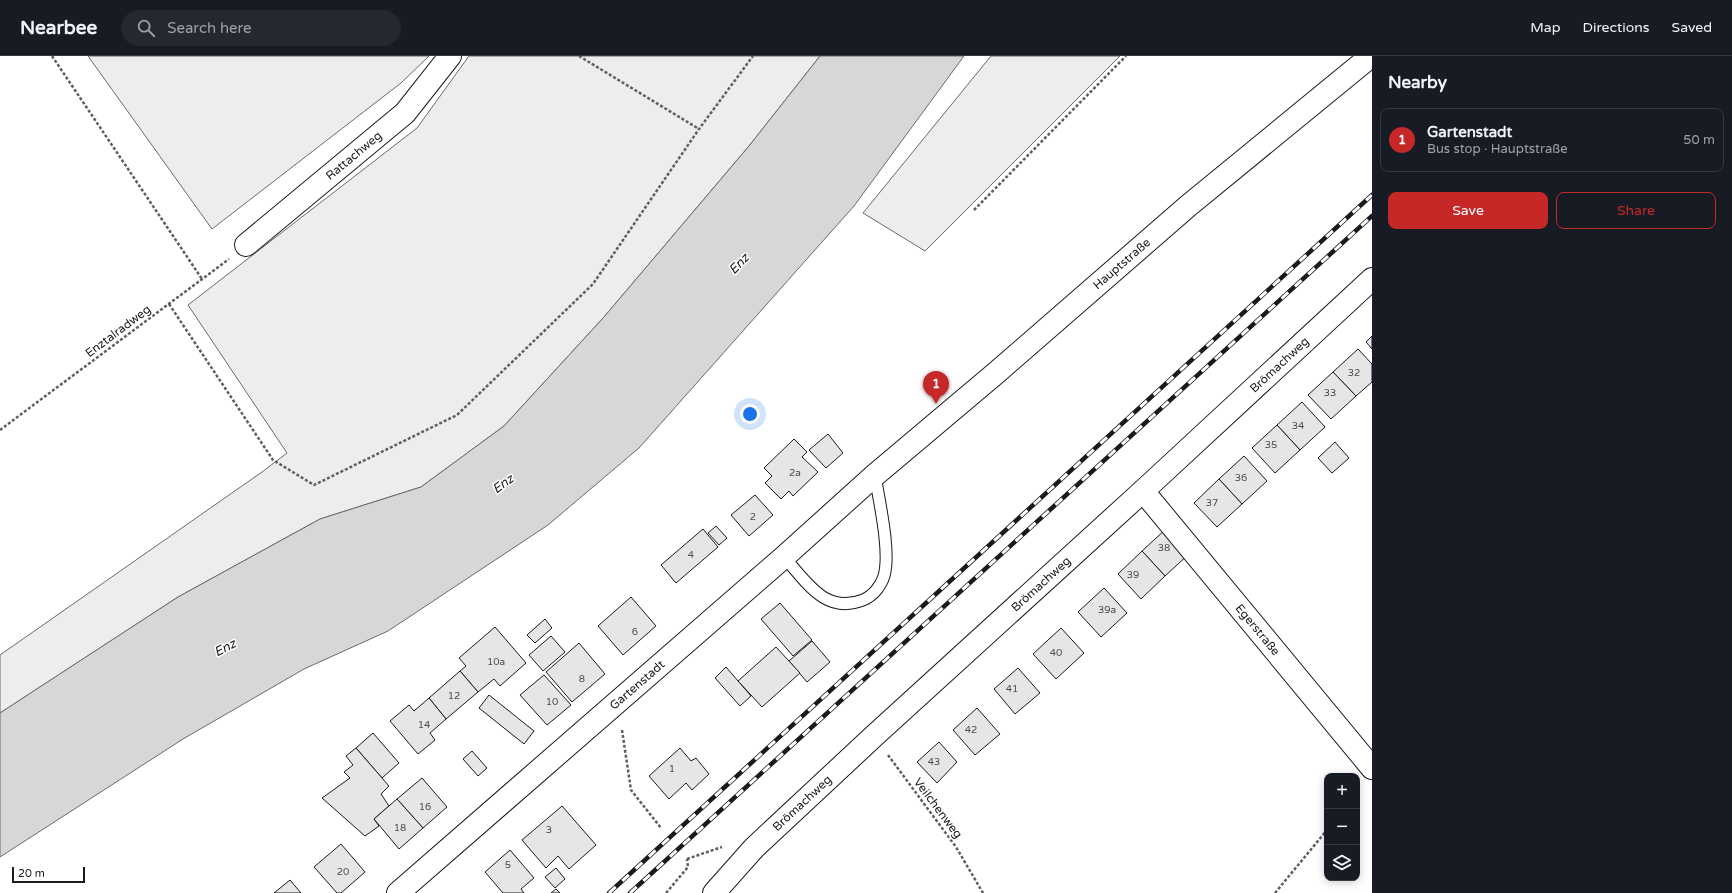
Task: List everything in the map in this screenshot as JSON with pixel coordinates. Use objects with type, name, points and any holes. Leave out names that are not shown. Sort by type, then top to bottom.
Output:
[{"type":"street","name":"Rattachweg","points":[[246,245],[405,114],[450,56]]},
{"type":"street","name":"Hauptstraße","points":[[875,475],[996,373],[1188,206],[1371,56]]},
{"type":"street","name":"Brömachweg","points":[[714,893],[754,848],[874,736],[1143,491],[1372,279]]},
{"type":"street","name":"Gartenstadt","points":[[398,893],[784,557],[875,475]]},
{"type":"street","name":"Egerstraße","points":[[1143,491],[1372,768]]},
{"type":"lane","points":[[784,557],[814,590],[828,601],[853,604],[868,598],[879,587],[884,575],[886,557],[884,529],[875,475]]},
{"type":"path","points":[[52,56],[202,279]]},
{"type":"path","points":[[579,56],[698,129]]},
{"type":"path","points":[[169,304],[273,460],[314,485],[457,415],[593,284],[698,129],[753,56]]},
{"type":"path","points":[[974,210],[1126,56]]},
{"type":"path","name":"Enztalradweg","points":[[0,430],[246,245]]},
{"type":"path","points":[[612,707],[621,718],[631,790],[661,828]]},
{"type":"path","name":"Veilchenweg","points":[[874,736],[956,847],[982,893]]},
{"type":"path","points":[[1275,893],[1324,834]]},
{"type":"path","points":[[666,893],[688,867],[687,859],[725,846]]},
{"type":"shaded area","points":[[88,56],[429,56],[401,83],[212,229]]},
{"type":"shaded area","points":[[469,56],[820,56],[749,146],[604,317],[504,426],[421,487],[320,519],[178,597],[0,713],[0,655],[287,453],[188,305],[417,128]]},
{"type":"shaded area","points":[[991,56],[1120,56],[925,251],[863,213]]},
{"type":"water","name":"Enz","points":[[820,56],[964,56],[854,206],[639,448],[548,525],[388,631],[304,669],[183,739],[0,857],[0,713],[178,597],[320,519],[421,487],[504,426],[604,317],[749,146]]},
{"type":"building","points":[[1372,336],[1372,349],[1366,342]]},
{"type":"building","points":[[1358,349],[1372,364],[1372,382],[1356,396],[1333,372]]},
{"type":"building","points":[[1333,372],[1356,396],[1331,419],[1308,395]]},
{"type":"building","points":[[1302,402],[1325,427],[1300,450],[1277,425]]},
{"type":"building","points":[[1277,425],[1300,450],[1275,473],[1252,448]]},
{"type":"building","points":[[828,434],[843,453],[826,468],[809,450]]},
{"type":"building","points":[[794,439],[807,452],[802,457],[818,472],[793,496],[789,491],[781,499],[765,483],[772,476],[764,468]]},
{"type":"building","points":[[1335,442],[1349,458],[1332,473],[1318,458]]},
{"type":"building","points":[[1244,456],[1267,481],[1242,504],[1219,479]]},
{"type":"building","points":[[1219,479],[1242,504],[1217,527],[1194,503]]},
{"type":"building","points":[[755,495],[773,515],[749,536],[731,515]]},
{"type":"building","points":[[716,526],[727,538],[719,545],[708,533]]},
{"type":"building","points":[[1167,528],[1190,553],[1165,576],[1142,551]]},
{"type":"building","points":[[703,529],[718,547],[676,583],[661,565]]},
{"type":"building","points":[[1142,551],[1165,576],[1141,599],[1118,574]]},
{"type":"building","points":[[1104,588],[1127,613],[1101,637],[1078,612]]},
{"type":"building","points":[[631,597],[656,626],[623,655],[598,626]]},
{"type":"building","points":[[780,603],[812,640],[793,656],[761,619]]},
{"type":"building","points":[[545,619],[552,628],[535,643],[527,635]]},
{"type":"building","points":[[495,627],[526,663],[500,686],[494,679],[478,692],[460,671],[466,666],[459,658]]},
{"type":"building","points":[[1061,628],[1084,653],[1056,679],[1033,654]]},
{"type":"building","points":[[551,636],[565,652],[543,671],[529,655]]},
{"type":"building","points":[[812,641],[830,662],[807,682],[789,661]]},
{"type":"building","points":[[579,643],[605,674],[572,702],[546,672]]},
{"type":"building","points":[[776,647],[800,673],[762,707],[738,681]]},
{"type":"building","points":[[726,667],[751,696],[740,706],[715,678]]},
{"type":"building","points":[[1018,668],[1040,693],[1015,714],[994,689]]},
{"type":"building","points":[[460,671],[478,692],[446,719],[429,698]]},
{"type":"building","points":[[544,675],[571,705],[547,725],[520,695]]},
{"type":"building","points":[[489,695],[534,731],[524,744],[479,708]]},
{"type":"building","points":[[429,698],[446,719],[430,733],[435,740],[418,754],[390,721],[409,705],[414,711]]},
{"type":"building","points":[[977,708],[1000,734],[975,755],[953,730]]},
{"type":"building","points":[[373,733],[399,763],[382,778],[356,748]]},
{"type":"building","points":[[939,742],[957,762],[937,783],[917,762]]},
{"type":"building","points":[[356,748],[389,786],[381,794],[389,806],[374,819],[379,826],[365,836],[322,798],[350,778],[344,772],[353,765],[346,756]]},
{"type":"building","points":[[680,748],[691,761],[696,758],[709,774],[692,790],[686,783],[669,799],[649,776]]},
{"type":"building","points":[[472,751],[487,768],[478,776],[463,759]]},
{"type":"building","points":[[422,778],[447,807],[423,828],[397,799]]},
{"type":"building","points":[[397,799],[423,828],[399,849],[374,819]]},
{"type":"building","points":[[562,806],[596,845],[569,869],[558,856],[546,868],[522,840]]},
{"type":"building","points":[[341,844],[365,872],[341,893],[337,893],[314,867]]},
{"type":"building","points":[[510,850],[534,878],[521,889],[524,893],[503,893],[485,872]]},
{"type":"building","points":[[556,868],[565,879],[555,888],[545,877]]},
{"type":"building","points":[[290,880],[301,893],[274,893]]},
{"type":"building","points":[[556,889],[560,893],[551,893]]},
{"type":"railway","points":[[609,893],[1372,195]]},
{"type":"railway","points":[[630,893],[1372,216]]},
{"type":"place","name":"Gartenstadt","points":[[936,404]]}]
